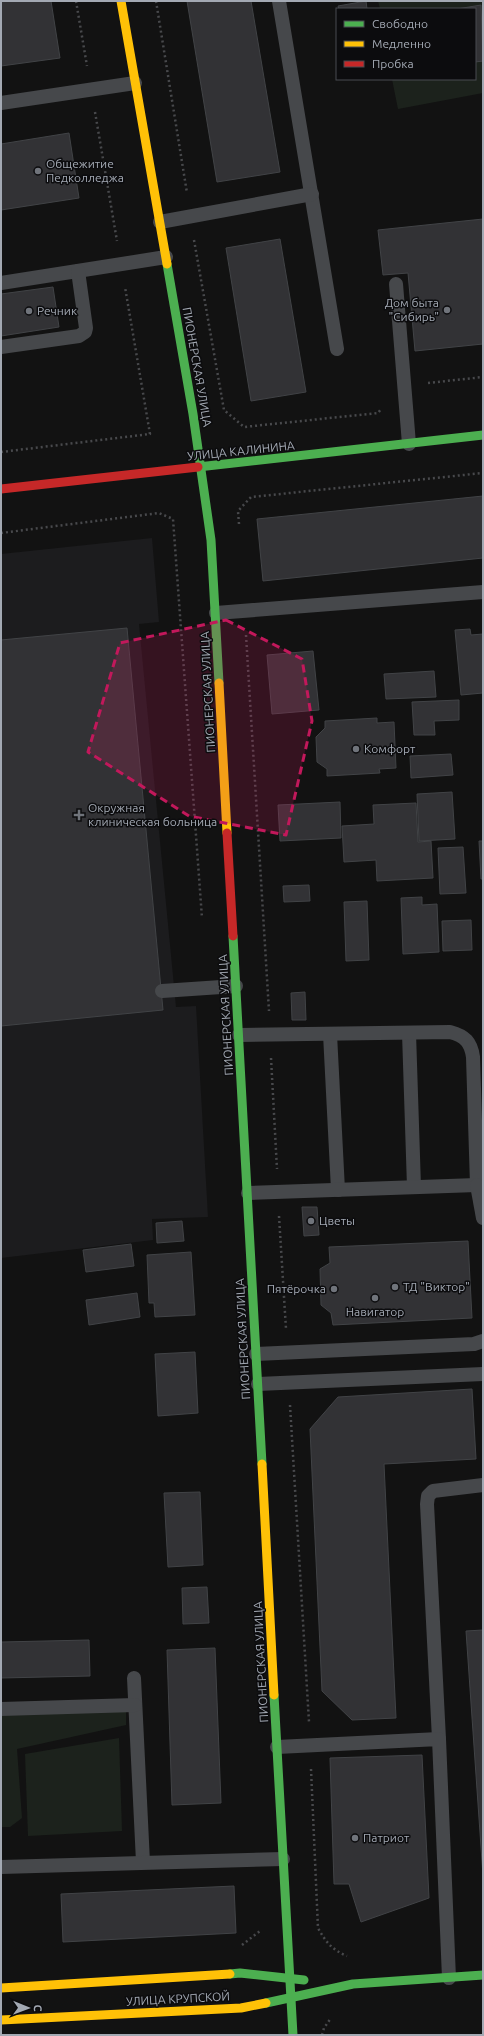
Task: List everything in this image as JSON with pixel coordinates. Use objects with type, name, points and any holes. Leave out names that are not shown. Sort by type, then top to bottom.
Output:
[{"type":"street","name":"ПИОНЕРСКАЯ УЛИЦА","points":[[121,1],[202,467],[210,540],[216,613],[293,2035]]},
{"type":"street","name":"УЛИЦА КАЛИНИНА","points":[[1,490],[483,435]]},
{"type":"street","name":"УЛИЦА КРУПСКОЙ","points":[[1,1988],[240,1973],[353,1984]]},
{"type":"street","name":"УЛИЦА КРУПСКОЙ","points":[[1,2020],[241,2008],[353,1984],[483,1975]]},
{"type":"lane","points":[[279,1],[337,349]]},
{"type":"lane","points":[[1,103],[135,83]]},
{"type":"lane","points":[[160,222],[312,194]]},
{"type":"lane","points":[[1,283],[166,257]]},
{"type":"lane","points":[[1,347],[79,336],[85,332],[86,328],[78,271]]},
{"type":"lane","points":[[396,284],[410,444]]},
{"type":"lane","points":[[216,613],[483,592]]},
{"type":"lane","points":[[162,991],[236,986]]},
{"type":"lane","points":[[239,1035],[450,1032],[466,1039],[472,1048],[477,1185],[483,1218]]},
{"type":"lane","points":[[409,1033],[414,1187]]},
{"type":"lane","points":[[330,1034],[338,1190]]},
{"type":"lane","points":[[248,1193],[477,1185]]},
{"type":"lane","points":[[256,1354],[474,1344],[483,1341]]},
{"type":"lane","points":[[258,1384],[483,1374]]},
{"type":"lane","points":[[449,1978],[427,1504],[428,1496],[433,1491],[483,1485]]},
{"type":"lane","points":[[134,1678],[143,1862]]},
{"type":"lane","points":[[1,1709],[136,1705]]},
{"type":"lane","points":[[277,1747],[439,1739]]},
{"type":"lane","points":[[1,1867],[283,1858]]},
{"type":"path","points":[[1,452],[150,434],[76,1]]},
{"type":"path","points":[[244,427],[378,413],[405,385],[483,377]]},
{"type":"path","points":[[251,497],[483,473]]},
{"type":"path","points":[[1,533],[159,513],[173,519]]},
{"type":"path","points":[[318,1928],[326,1943],[338,1952],[352,1958]]},
{"type":"path","points":[[238,1948],[261,1930]]},
{"type":"highlighted area","points":[[226,620],[302,659],[312,721],[286,835],[189,816],[88,752],[120,643]]},
{"type":"shaded area","points":[[378,1],[483,1],[483,93],[398,109],[392,80],[476,80],[476,8],[380,8]]},
{"type":"shaded area","name":"Окружная клиническая больница","points":[[152,538],[159,622],[139,624],[176,1007],[196,1006],[208,1217],[152,1219],[153,1240],[1,1258],[1,554]]},
{"type":"shaded area","points":[[126,1710],[126,1725],[17,1749],[22,1818],[10,1827],[1,1827],[1,1713]]},
{"type":"shaded area","points":[[119,1738],[122,1831],[28,1836],[25,1754]]},
{"type":"building","points":[[1,1],[51,1],[60,58],[1,66]]},
{"type":"building","points":[[187,1],[251,1],[280,172],[217,182]]},
{"type":"building","points":[[366,1],[367,8],[339,8],[338,6]]},
{"type":"building","points":[[481,5],[483,61],[476,62],[476,8],[463,8]]},
{"type":"building","name":"Общежитие Педколледжа","points":[[69,133],[79,198],[1,210],[1,144]]},
{"type":"building","name":"Дом быта \"Сибирь\"","points":[[483,219],[483,344],[415,351],[408,273],[383,275],[378,230]]},
{"type":"building","points":[[280,239],[306,392],[251,401],[226,248]]},
{"type":"building","name":"Речник","points":[[53,287],[59,327],[1,336],[1,294]]},
{"type":"building","points":[[483,496],[483,558],[263,581],[257,519]]},
{"type":"building","points":[[127,628],[163,1010],[1,1026],[1,640]]},
{"type":"building","points":[[470,629],[471,635],[483,634],[483,693],[461,695],[455,630]]},
{"type":"building","points":[[313,651],[319,710],[272,714],[267,655]]},
{"type":"building","points":[[434,671],[436,697],[386,699],[384,674]]},
{"type":"building","points":[[459,700],[459,720],[434,721],[435,735],[414,735],[412,702]]},
{"type":"building","name":"Комфорт","points":[[377,718],[377,723],[394,722],[396,768],[379,769],[380,773],[327,776],[327,769],[317,762],[316,737],[325,728],[325,721]]},
{"type":"building","points":[[451,754],[453,775],[411,778],[410,756]]},
{"type":"building","points":[[452,792],[455,839],[419,841],[417,794]]},
{"type":"building","points":[[340,802],[341,838],[280,841],[278,805]]},
{"type":"building","points":[[416,803],[418,842],[431,841],[433,878],[377,881],[376,860],[344,862],[342,826],[374,824],[373,805]]},
{"type":"building","points":[[479,841],[483,841],[483,879],[481,879]]},
{"type":"building","points":[[463,847],[466,893],[440,894],[438,848]]},
{"type":"building","points":[[309,885],[310,901],[284,902],[283,886]]},
{"type":"building","points":[[422,897],[422,905],[437,904],[439,952],[403,954],[401,898]]},
{"type":"building","points":[[367,901],[369,960],[346,961],[344,902]]},
{"type":"building","points":[[471,920],[472,950],[443,951],[442,921]]},
{"type":"building","points":[[305,992],[306,1020],[292,1020],[291,993]]},
{"type":"building","name":"Цветы","points":[[302,1207],[317,1207],[319,1235],[304,1236]]},
{"type":"building","points":[[182,1221],[184,1241],[157,1243],[156,1223]]},
{"type":"building","name":"ТД \"Виктор\"","points":[[468,1241],[472,1318],[333,1325],[331,1313],[321,1305],[320,1269],[330,1263],[329,1247]]},
{"type":"building","points":[[131,1244],[134,1266],[86,1272],[83,1250]]},
{"type":"building","points":[[191,1252],[195,1315],[155,1317],[154,1303],[149,1303],[147,1255]]},
{"type":"building","points":[[137,1293],[140,1317],[89,1325],[86,1300]]},
{"type":"building","points":[[195,1352],[198,1413],[158,1416],[155,1354]]},
{"type":"building","points":[[472,1389],[476,1459],[384,1464],[396,1718],[352,1720],[322,1691],[310,1429],[338,1397]]},
{"type":"building","points":[[200,1492],[203,1565],[168,1567],[164,1493]]},
{"type":"building","points":[[207,1587],[209,1623],[183,1624],[182,1588]]},
{"type":"building","points":[[483,1630],[483,1876],[466,1631]]},
{"type":"building","points":[[89,1640],[90,1676],[1,1678],[1,1642]]},
{"type":"building","points":[[215,1648],[221,1803],[172,1805],[167,1650]]},
{"type":"building","points":[[422,1755],[429,1898],[361,1922],[349,1884],[334,1884],[330,1758]]},
{"type":"building","points":[[234,1886],[236,1933],[63,1942],[61,1894]]},
{"type":"traffic: fast","points":[[167,264],[193,414],[211,540],[219,683]]},
{"type":"traffic: fast","points":[[198,467],[483,435]]},
{"type":"traffic: fast","points":[[233,936],[262,1464]]},
{"type":"traffic: fast","points":[[274,1695],[293,2035]]},
{"type":"traffic: fast","points":[[230,1974],[240,1973],[304,1980]]},
{"type":"traffic: fast","points":[[266,2003],[353,1984],[483,1975]]},
{"type":"traffic: slow","points":[[121,1],[167,264]]},
{"type":"traffic: slow","points":[[219,683],[227,833]]},
{"type":"traffic: slow","points":[[262,1464],[274,1695]]},
{"type":"traffic: slow","points":[[1,1988],[230,1974]]},
{"type":"traffic: slow","points":[[1,2020],[241,2008],[266,2003]]},
{"type":"traffic: jam","points":[[1,489],[198,467]]},
{"type":"traffic: jam","points":[[227,833],[233,936]]},
{"type":"place","name":"Общежитие Педколледжа","points":[[38,171]]},
{"type":"place","name":"Дом быта \"Сибирь\"","points":[[447,310]]},
{"type":"place","name":"Речник","points":[[29,311]]},
{"type":"place","name":"Комфорт","points":[[356,749]]},
{"type":"place","name":"Окружная клиническая больница","points":[[79,815]]},
{"type":"place","name":"Цветы","points":[[311,1221]]},
{"type":"place","name":"ТД \"Виктор\"","points":[[395,1287]]},
{"type":"place","name":"Пятёрочка","points":[[334,1289]]},
{"type":"place","name":"Навигатор","points":[[375,1298]]},
{"type":"place","name":"Патриот","points":[[355,1838]]}]
